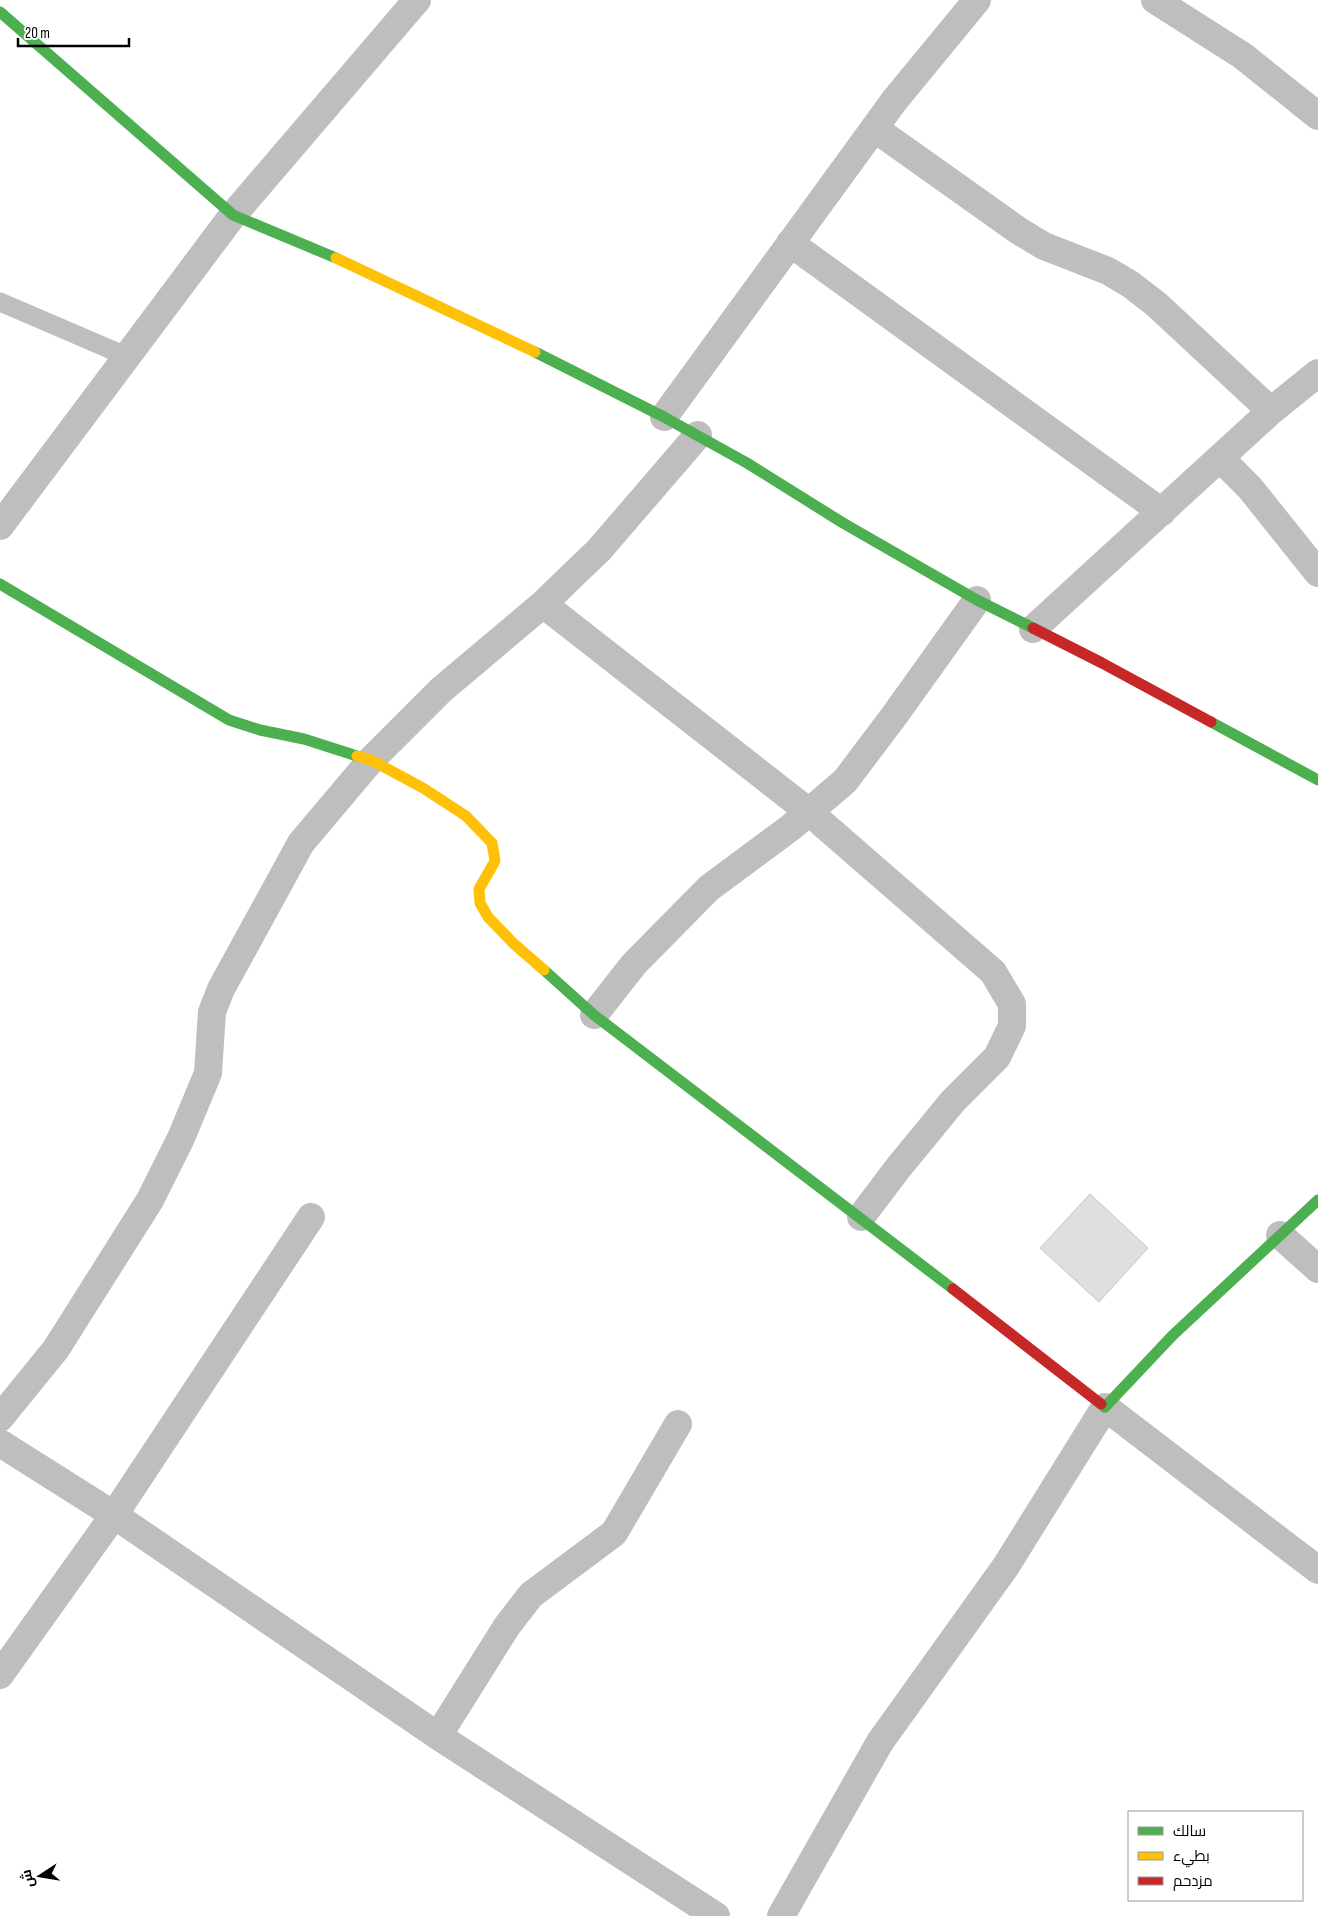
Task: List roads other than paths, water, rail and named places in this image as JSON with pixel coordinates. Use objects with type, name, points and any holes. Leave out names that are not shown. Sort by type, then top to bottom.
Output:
[{"type":"street","points":[[0,526],[128,358],[233,215],[417,0]]},
{"type":"street","points":[[664,417],[894,101],[977,0]]},
{"type":"street","points":[[1156,0],[1242,56],[1318,116]]},
{"type":"street","points":[[0,12],[233,215],[354,266],[479,324],[664,417],[698,435],[977,600],[1102,663],[1318,780]]},
{"type":"street","points":[[874,128],[1019,231],[1044,246],[1108,271],[1130,284],[1156,304],[1271,411]]},
{"type":"street","points":[[790,243],[1162,512]]},
{"type":"street","points":[[1033,629],[1221,459],[1271,411],[1318,373]]},
{"type":"street","points":[[0,1418],[56,1349],[150,1200],[181,1138],[208,1073],[212,1012],[221,989],[301,843],[371,760],[441,690],[543,604],[599,550],[698,435]]},
{"type":"street","points":[[1221,459],[1250,488],[1318,573]]},
{"type":"street","points":[[0,584],[229,720],[260,730],[304,739],[371,760],[423,788],[466,816],[492,843],[495,860],[479,889],[480,903],[488,917],[513,943],[594,1015],[861,1217],[1318,1570]]},
{"type":"street","points":[[594,1015],[634,964],[710,888],[790,828],[845,781],[977,600]]},
{"type":"street","points":[[543,604],[809,812],[993,972],[1012,1004],[1012,1026],[997,1057],[953,1101],[861,1217]]},
{"type":"street","points":[[781,1916],[880,1742],[1006,1566],[1106,1407],[1173,1336],[1318,1200]]},
{"type":"street","points":[[0,1675],[114,1515],[311,1217]]},
{"type":"street","points":[[1280,1235],[1318,1268]]},
{"type":"street","points":[[438,1736],[507,1626],[532,1595],[614,1533],[678,1424]]},
{"type":"street","points":[[0,1443],[114,1515],[438,1736],[716,1916]]},
{"type":"lane","points":[[0,302],[128,358]]}]
